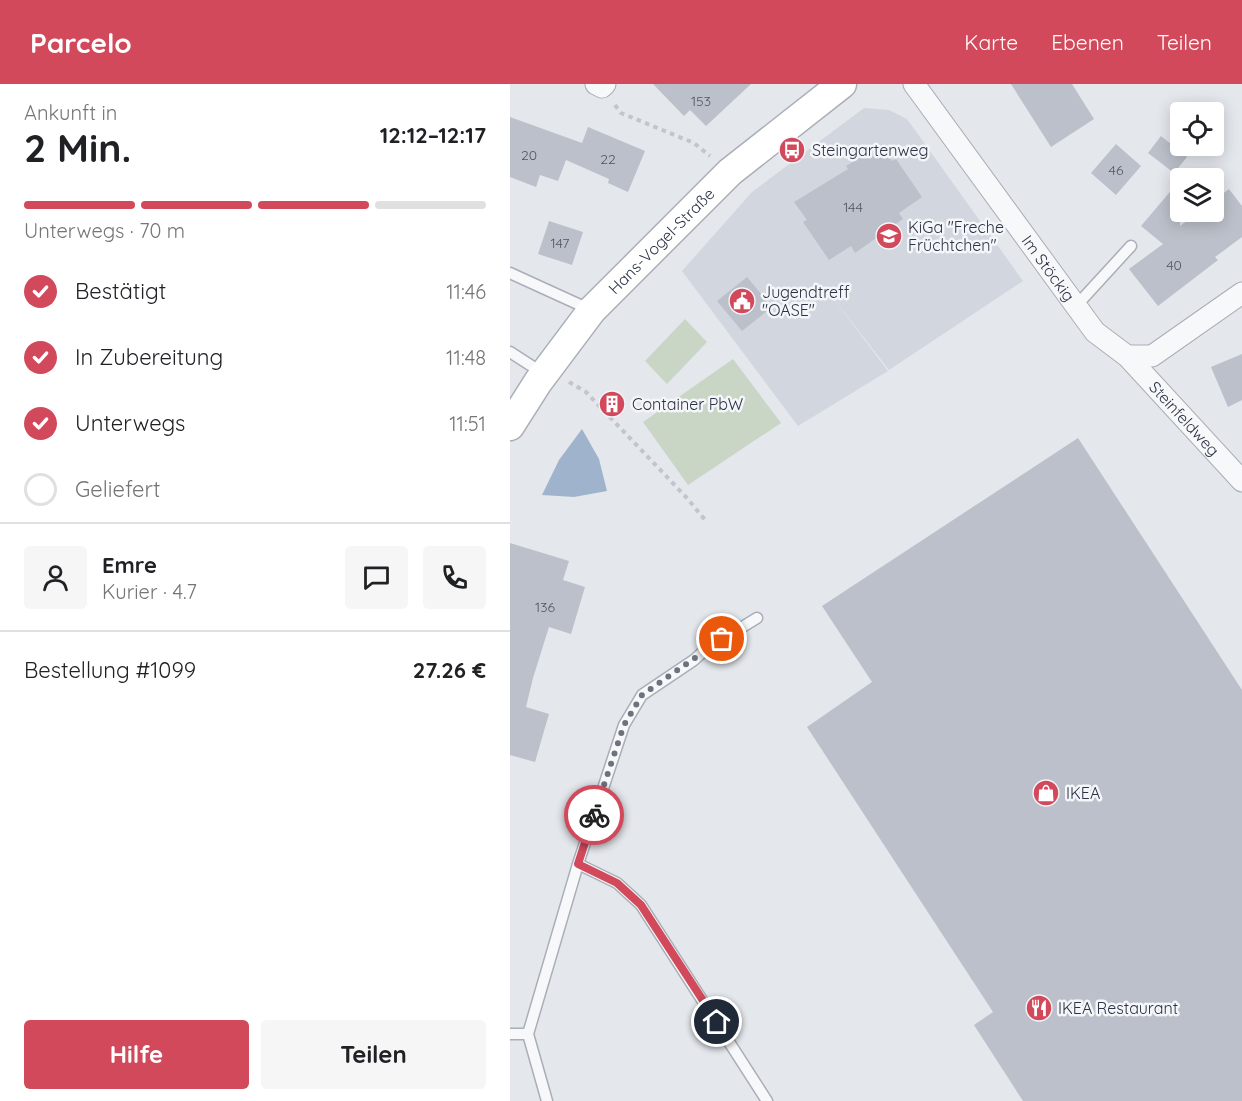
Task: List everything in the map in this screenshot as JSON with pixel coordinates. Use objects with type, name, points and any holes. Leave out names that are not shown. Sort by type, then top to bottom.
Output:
[{"type":"main road","name":"Hans-Vogel-Straße","points":[[510,426],[546,371],[592,310],[730,172],[842,84]]},
{"type":"street","name":"Im Stöckig","points":[[914,84],[1095,332],[1127,356]]},
{"type":"street","points":[[1127,356],[1152,356],[1242,293]]},
{"type":"street","name":"Steinfeldweg","points":[[1127,356],[1242,481]]},
{"type":"lane","points":[[1076,306],[1131,246]]},
{"type":"lane","points":[[510,273],[592,310]]},
{"type":"lane","points":[[510,352],[546,371]]},
{"type":"lane","points":[[547,1101],[528,1034],[578,864],[624,725],[642,695],[705,650],[757,618]]},
{"type":"lane","points":[[578,864],[617,883],[641,905],[768,1101]]},
{"type":"lane","points":[[510,1034],[528,1034]]},
{"type":"path","points":[[601,85],[621,113],[694,143],[730,172]]},
{"type":"path","points":[[546,371],[586,392],[686,496],[706,521]]},
{"type":"shaded area","name":"KiGa \"Freche Früchtchen\"","points":[[864,108],[889,110],[907,119],[1023,281],[889,370],[827,290],[888,371],[798,426],[682,271],[752,192]]},
{"type":"green space","points":[[685,319],[707,342],[667,384],[645,361]]},
{"type":"green space","points":[[733,359],[781,423],[688,485],[643,422]]},
{"type":"water","points":[[582,429],[599,459],[607,491],[574,497],[542,495],[559,460]]},
{"type":"building","points":[[653,84],[751,84],[706,126],[690,110],[684,116]]},
{"type":"building","points":[[1011,84],[1072,84],[1094,119],[1051,147]]},
{"type":"building","points":[[510,117],[582,143],[588,127],[645,151],[628,192],[608,183],[609,179],[566,160],[558,181],[540,175],[536,187],[510,177]]},
{"type":"building","points":[[1161,136],[1170,143],[1170,156],[1187,157],[1178,168],[1170,168],[1170,170],[1148,153]]},
{"type":"building","points":[[882,144],[892,161],[896,159],[922,197],[899,213],[903,219],[855,253],[851,246],[829,260],[803,222],[807,220],[794,202],[848,169],[846,166]]},
{"type":"building","points":[[1116,144],[1141,166],[1116,195],[1091,173]]},
{"type":"building","points":[[1229,189],[1242,206],[1242,237],[1215,257],[1218,260],[1158,306],[1129,269],[1163,244],[1141,226],[1170,192],[1170,222],[1180,222],[1180,226],[1185,222],[1224,222],[1224,193]]},
{"type":"building","points":[[549,221],[583,232],[572,265],[538,254]]},
{"type":"building","name":"Jugendtreff \"OASE\"","points":[[747,277],[772,307],[742,331],[717,301]]},
{"type":"building","points":[[1242,354],[1242,400],[1228,407],[1211,367]]},
{"type":"building","name":"IKEA","points":[[1078,438],[1242,690],[1242,1101],[1023,1101],[974,1025],[993,1012],[807,727],[872,682],[822,606]]},
{"type":"building","points":[[510,543],[569,561],[563,580],[585,587],[571,634],[549,627],[533,678],[526,707],[549,714],[535,762],[510,755]]},
{"type":"way so far","points":[[594,815],[624,725],[642,695],[722,639]]},
{"type":"place","name":"Steingartenweg","points":[[792,150]]},
{"type":"place","name":"KiGa \"Freche Früchtchen\"","points":[[889,236]]},
{"type":"place","name":"Jugendtreff \"OASE\"","points":[[742,301]]},
{"type":"place","name":"Container PbW","points":[[612,404]]},
{"type":"place","name":"IKEA","points":[[1046,793]]},
{"type":"place","name":"IKEA Restaurant","points":[[1039,1008]]},
{"type":"route","points":[[594,815],[578,864],[617,883],[641,905],[717,1022]]}]
